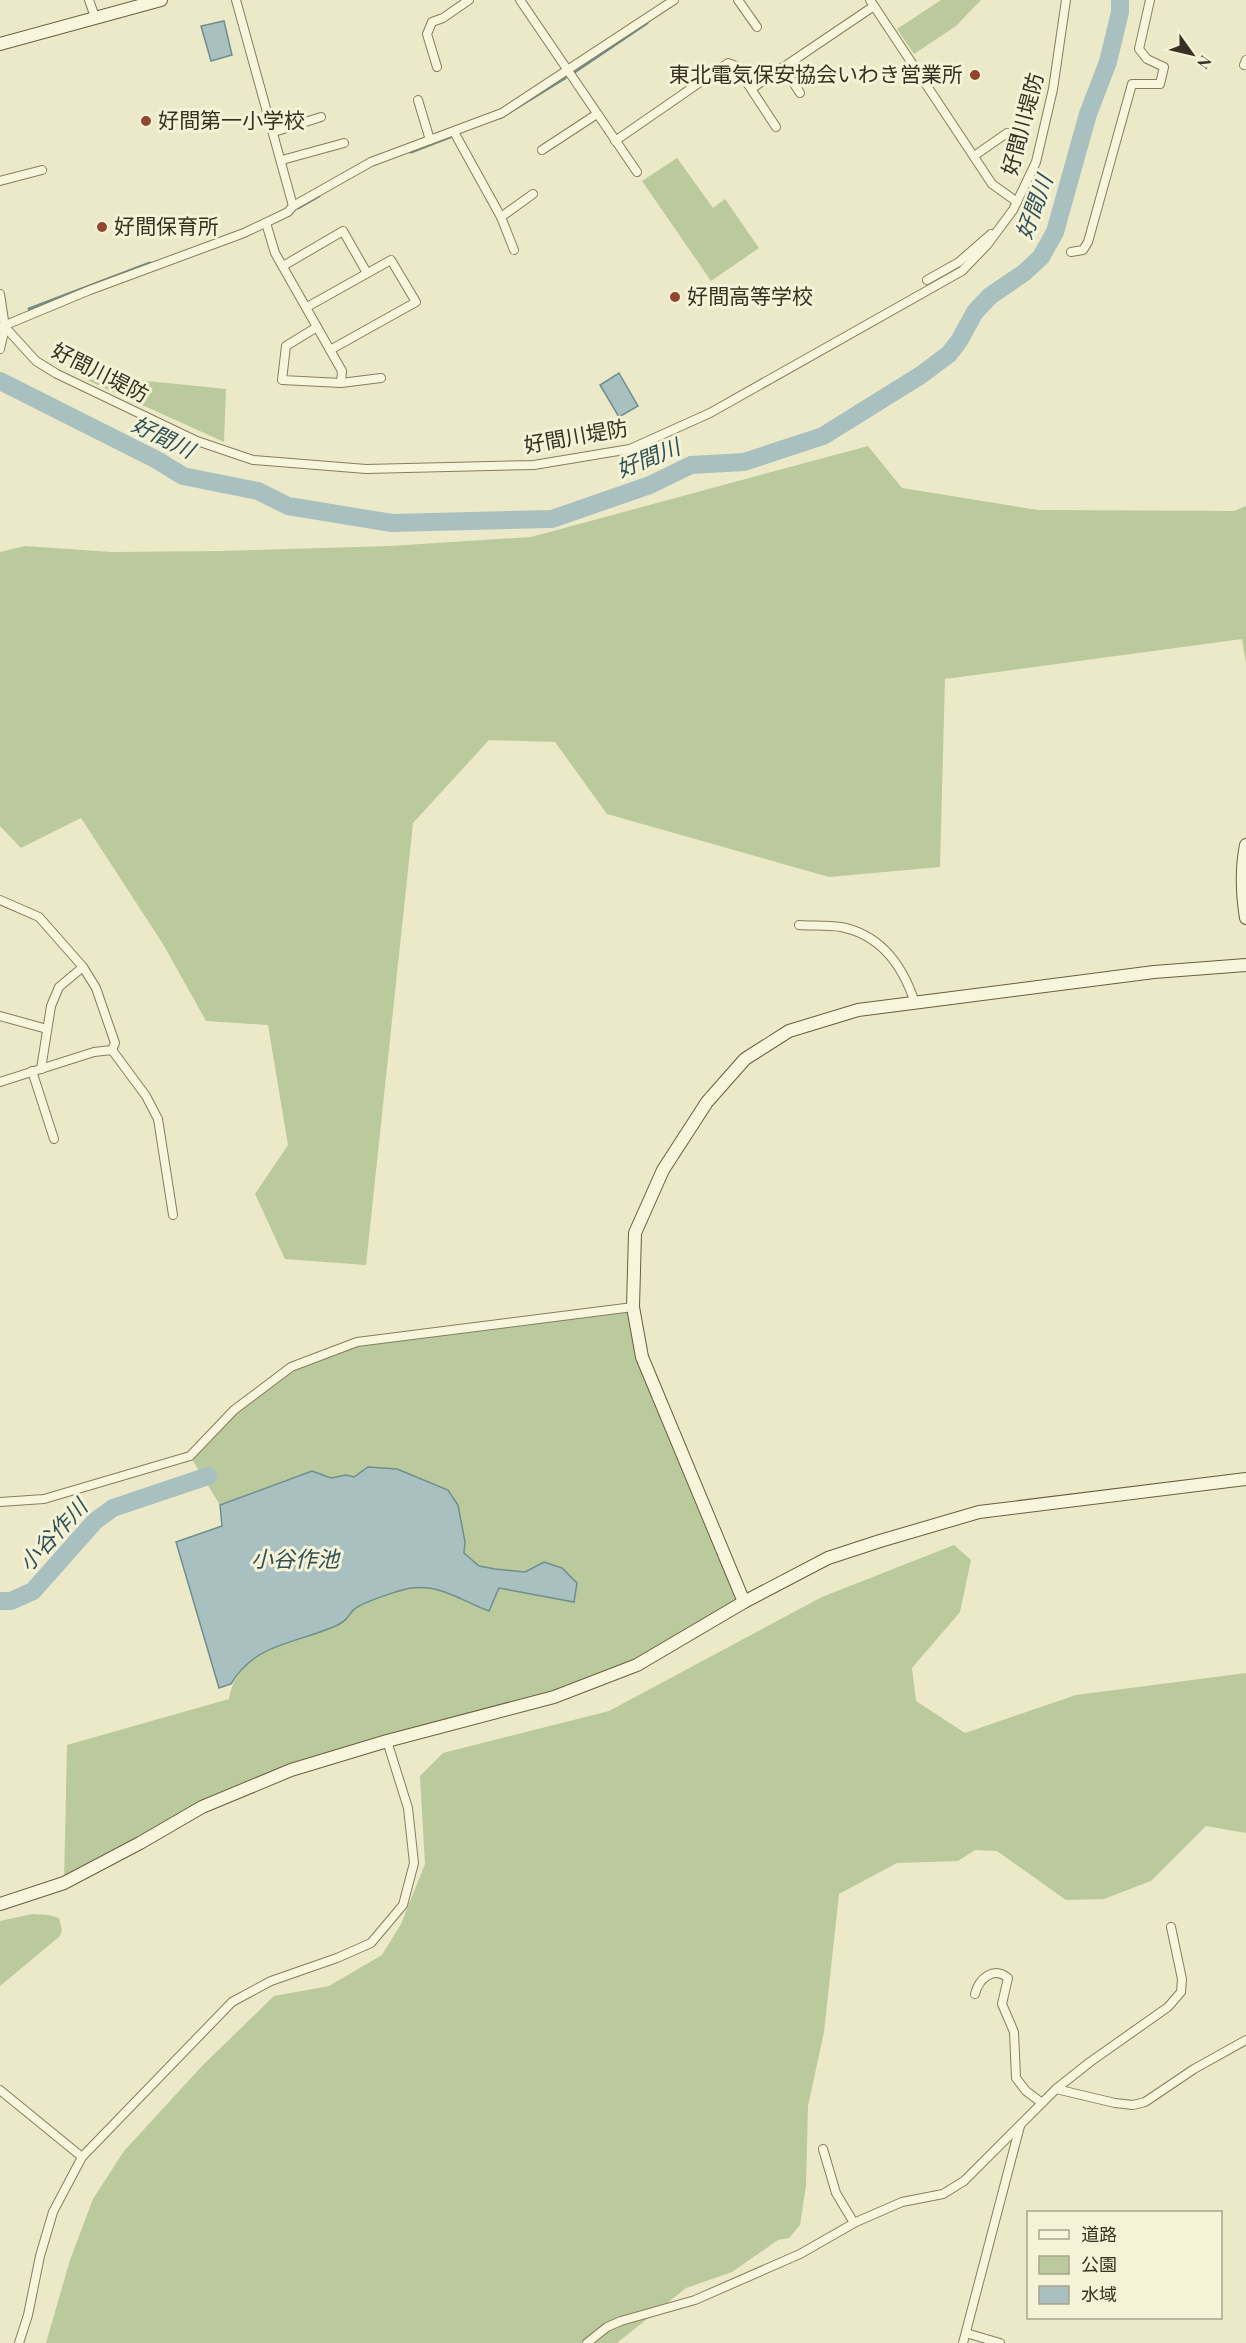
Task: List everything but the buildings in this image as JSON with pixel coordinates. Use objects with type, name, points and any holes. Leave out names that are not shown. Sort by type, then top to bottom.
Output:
[{"type":"street","points":[[89,0],[95,17]]},
{"type":"street","points":[[0,44],[161,0]]},
{"type":"street","points":[[236,0],[293,206]]},
{"type":"street","points":[[437,67],[427,34],[432,22],[443,18],[470,0]]},
{"type":"street","points":[[520,0],[637,172]]},
{"type":"street","points":[[2,327],[90,290],[266,224],[360,167],[430,140],[455,134],[502,113],[674,0]]},
{"type":"street","points":[[738,0],[757,27]]},
{"type":"street","name":"好間川堤防","points":[[2,327],[36,361],[57,374],[196,441],[253,460],[366,469],[534,465],[630,449],[710,413],[962,271],[999,229],[1017,202],[1036,162],[1053,89],[1066,0]]},
{"type":"street","points":[[1071,252],[1083,250],[1088,242],[1132,84],[1160,84],[1164,67],[1147,59],[1139,49],[1150,0]]},
{"type":"street","points":[[754,87],[872,3],[992,184],[1017,202]]},
{"type":"street","points":[[615,141],[728,63],[736,66],[776,128]]},
{"type":"street","points":[[783,67],[800,93]]},
{"type":"street","points":[[418,100],[430,140]]},
{"type":"street","points":[[542,150],[597,114]]},
{"type":"street","points":[[274,132],[321,117]]},
{"type":"street","points":[[974,156],[1007,133]]},
{"type":"street","points":[[455,134],[501,217],[514,250]]},
{"type":"street","points":[[282,160],[344,143]]},
{"type":"street","points":[[0,182],[42,170]]},
{"type":"street","points":[[501,217],[533,194]]},
{"type":"street","points":[[266,224],[274,253],[342,371],[342,383]]},
{"type":"street","points":[[927,280],[959,262],[999,229]]},
{"type":"street","points":[[283,266],[343,231],[366,273]]},
{"type":"street","points":[[307,308],[391,260],[416,302],[330,350]]},
{"type":"street","points":[[0,294],[2,327],[0,349]]},
{"type":"street","points":[[317,327],[286,346],[282,380],[342,383],[381,378]]},
{"type":"street","points":[[1246,845],[1242,890],[1246,918]]},
{"type":"street","points":[[0,900],[39,917],[83,967],[96,988],[115,1043],[112,1050]]},
{"type":"street","points":[[799,925],[841,927],[868,937],[890,955],[906,978],[915,1003]]},
{"type":"street","points":[[744,1602],[642,1357],[633,1307],[635,1233],[663,1170],[707,1102],[746,1059],[789,1031],[858,1010],[1154,972],[1246,965]]},
{"type":"street","points":[[54,1139],[37,1070],[51,1006],[59,987],[83,967]]},
{"type":"street","points":[[0,1016],[47,1029]]},
{"type":"street","points":[[0,1082],[94,1052],[112,1050]]},
{"type":"street","points":[[112,1050],[146,1096],[158,1119],[173,1215]]},
{"type":"street","points":[[0,1502],[44,1499],[190,1456],[234,1410],[291,1367],[357,1342],[633,1307]]},
{"type":"street","points":[[0,1904],[64,1882],[141,1843],[202,1807],[291,1770],[387,1741],[554,1697],[637,1665],[744,1602],[828,1558],[979,1512],[1246,1479]]},
{"type":"street","points":[[19,2343],[53,2212],[82,2157],[232,2002],[271,1981],[338,1958],[371,1942],[403,1905],[414,1863],[408,1808],[387,1741]]},
{"type":"street","points":[[587,2343],[607,2327],[621,2321],[695,2300],[733,2285],[800,2254],[854,2223],[902,2202],[934,2197],[950,2191],[964,2181],[1056,2089],[1168,2007],[1181,1992],[1182,1979],[1171,1927]]},
{"type":"street","points":[[975,1994],[978,1985],[991,1973],[1002,1974],[1008,1978],[1002,2004],[1014,2032],[1016,2078],[1026,2091],[1042,2103]]},
{"type":"street","points":[[1056,2089],[1115,2103],[1133,2105],[1145,2102],[1194,2069],[1246,2040]]},
{"type":"street","points":[[0,2090],[82,2157]]},
{"type":"street","points":[[963,2343],[1020,2125]]},
{"type":"street","points":[[823,2149],[836,2193],[854,2223]]},
{"type":"street","points":[[966,2333],[1000,2343]]},
{"type":"green space","points":[[941,0],[981,0],[956,26],[914,54],[897,29]]},
{"type":"green space","points":[[677,158],[713,208],[725,199],[759,248],[711,281],[642,181]]},
{"type":"green space","points":[[118,378],[226,389],[224,442],[87,380]]},
{"type":"green space","points":[[868,446],[902,488],[1038,510],[1234,511],[1246,506],[1246,664],[1242,639],[945,679],[940,867],[829,877],[607,814],[555,742],[489,740],[413,823],[366,1265],[285,1259],[255,1194],[288,1145],[268,1025],[206,1021],[163,944],[81,818],[21,848],[0,826],[0,552],[25,546],[112,552],[221,551],[390,546],[531,537]]},
{"type":"green space","points":[[633,1307],[642,1357],[744,1602],[637,1665],[554,1697],[387,1741],[202,1807],[64,1883],[67,1745],[229,1699],[235,1681],[245,1667],[258,1656],[343,1621],[359,1605],[400,1591],[421,1587],[441,1591],[489,1611],[498,1587],[574,1602],[544,1562],[525,1572],[479,1566],[464,1553],[465,1542],[354,1477],[346,1475],[331,1478],[312,1471],[220,1505],[190,1456],[234,1410],[291,1367],[357,1342]]},
{"type":"green space","points":[[954,1545],[971,1560],[960,1612],[912,1668],[916,1701],[965,1733],[1076,1695],[1246,1673],[1246,1833],[1206,1826],[1151,1881],[1104,1899],[1066,1900],[997,1851],[975,1850],[958,1861],[897,1863],[839,1894],[824,2032],[808,2106],[806,2186],[800,2225],[789,2238],[778,2240],[732,2272],[686,2288],[617,2343],[46,2343],[70,2260],[93,2199],[124,2151],[203,2065],[274,1996],[329,1986],[382,1955],[401,1924],[425,1864],[420,1776],[443,1753],[609,1711],[822,1597]]},
{"type":"green space","points":[[32,1914],[59,1918],[62,1930],[60,1936],[0,1986],[0,1921]]},
{"type":"water","points":[[224,21],[232,55],[211,61],[201,26]]},
{"type":"water","points":[[619,373],[638,406],[619,417],[600,385]]},
{"type":"water","name":"小谷作池","points":[[368,1467],[397,1469],[448,1490],[458,1505],[465,1542],[464,1553],[479,1566],[495,1569],[525,1572],[544,1562],[562,1568],[577,1583],[574,1602],[499,1588],[489,1611],[442,1591],[422,1587],[407,1589],[360,1605],[336,1626],[262,1653],[240,1671],[231,1684],[219,1688],[176,1542],[222,1526],[220,1505],[312,1471],[331,1478],[346,1475],[354,1477]]},
{"type":"waterway","name":"好間川","points":[[0,381],[157,460],[183,476],[258,491],[288,506],[392,523],[552,519],[650,485],[691,465],[744,462],[823,436],[921,375],[949,354],[975,312],[990,296],[1025,272],[1041,257],[1055,232],[1088,114],[1108,62],[1120,12],[1120,0]]},
{"type":"waterway","points":[[573,73],[647,23]]},
{"type":"waterway","points":[[500,118],[565,78]]},
{"type":"waterway","points":[[411,152],[455,135]]},
{"type":"waterway","points":[[298,208],[319,196]]},
{"type":"waterway","points":[[29,309],[150,263]]},
{"type":"waterway","name":"小谷作川","points":[[0,1601],[11,1601],[33,1591],[95,1521],[113,1508],[208,1476]]},
{"type":"place","name":"東北電気保安協会いわき営業所","points":[[975,75]]},
{"type":"place","name":"好間第一小学校","points":[[146,121]]},
{"type":"place","name":"好間保育所","points":[[102,227]]},
{"type":"place","name":"好間高等学校","points":[[675,297]]}]
